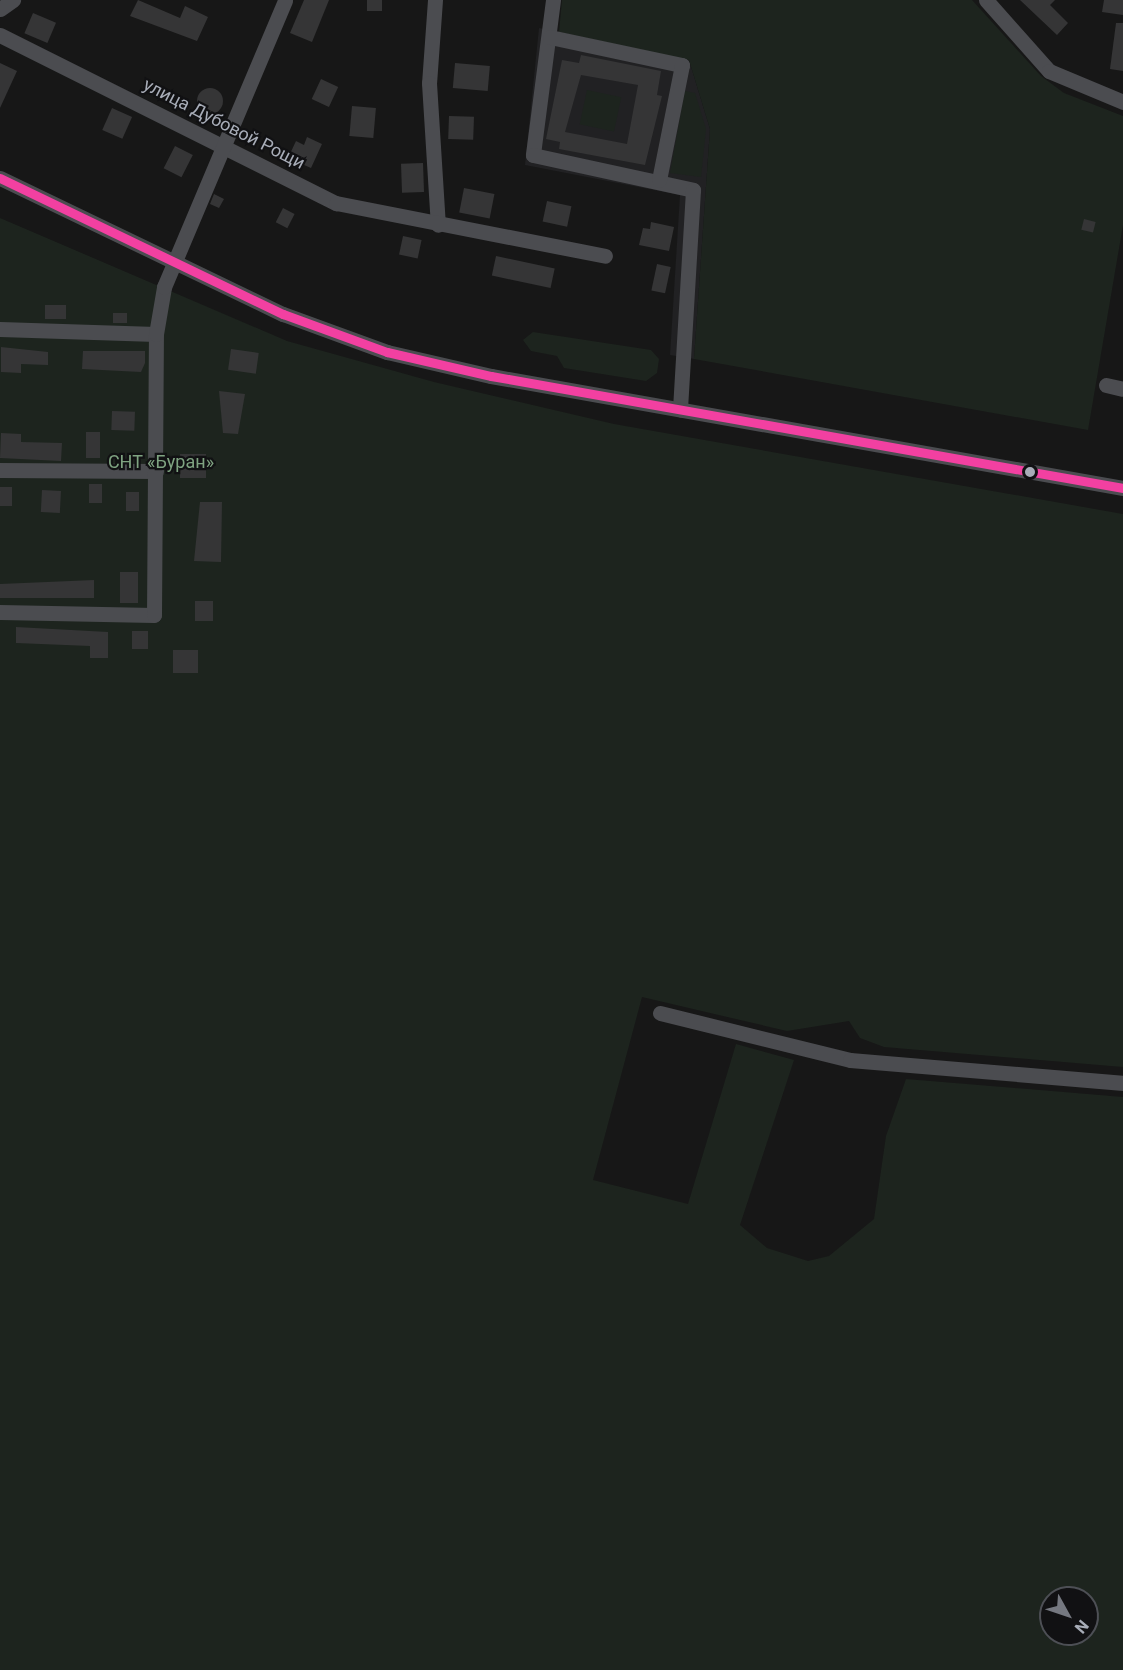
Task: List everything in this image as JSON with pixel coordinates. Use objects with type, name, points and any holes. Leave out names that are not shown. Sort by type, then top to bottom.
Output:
[{"type":"street","points":[[0,9],[13,0]]},
{"type":"street","points":[[0,612],[154,615],[156,334],[164,287],[177,262],[285,0]]},
{"type":"street","points":[[435,0],[429,83],[438,225]]},
{"type":"street","points":[[554,0],[533,155],[691,187],[694,195],[680,410]]},
{"type":"street","points":[[986,0],[1049,71],[1123,102]]},
{"type":"street","name":"улица Дубовой Рощи","points":[[0,35],[336,203],[438,225],[605,256]]},
{"type":"street","points":[[550,37],[682,65],[659,180]]},
{"type":"street","points":[[0,178],[321,331],[387,352],[680,410],[1123,488]]},
{"type":"street","points":[[0,329],[156,334]]},
{"type":"street","points":[[1106,385],[1123,389]]},
{"type":"street","points":[[0,470],[156,471]]},
{"type":"street","points":[[660,1013],[850,1060],[1123,1083]]},
{"type":"shaded area","points":[[539,28],[689,60],[710,129],[694,359],[670,355],[680,195],[525,165]]},
{"type":"green space","points":[[562,0],[972,0],[1041,76],[1064,93],[1123,116],[1123,225],[1088,430],[694,359],[710,129],[689,60],[559,32]]},
{"type":"green space","points":[[587,90],[621,97],[614,132],[580,124]]},
{"type":"green space","points":[[685,91],[695,93],[706,129],[701,177],[670,173]]},
{"type":"green space","name":"СНТ «Буран»","points":[[0,218],[287,341],[434,382],[614,424],[1123,514],[1123,1067],[884,1047],[860,1038],[849,1021],[787,1031],[642,997],[593,1180],[688,1204],[736,1044],[794,1060],[740,1225],[767,1248],[808,1261],[829,1256],[874,1219],[886,1136],[906,1079],[1123,1097],[1123,1670],[0,1670]]},
{"type":"green space","points":[[533,332],[651,350],[659,359],[657,373],[646,381],[564,368],[557,356],[531,351],[523,340]]},
{"type":"building","points":[[138,0],[180,18],[185,6],[208,17],[197,41],[130,16]]},
{"type":"building","points":[[304,0],[329,0],[312,42],[290,33]]},
{"type":"building","points":[[367,0],[382,0],[382,11],[367,11]]},
{"type":"building","points":[[1020,0],[1055,0],[1050,5],[1068,23],[1057,35]]},
{"type":"building","points":[[1104,0],[1123,0],[1123,15],[1102,12]]},
{"type":"building","points":[[33,13],[56,23],[47,43],[24,33]]},
{"type":"building","points":[[1116,23],[1123,23],[1123,71],[1110,69]]},
{"type":"building","points":[[581,55],[661,71],[657,95],[662,96],[645,165],[559,149],[560,142],[546,139],[562,60],[579,63]],"holes":[[[581,75],[638,85],[627,144],[565,132]]]},
{"type":"building","points":[[0,63],[17,71],[0,108]]},
{"type":"building","points":[[455,63],[490,66],[488,91],[453,88]]},
{"type":"building","points":[[321,79],[338,87],[329,107],[312,99]]},
{"type":"building","points":[[210,88],[219,92],[223,101],[219,110],[210,114],[201,110],[197,101],[201,92]]},
{"type":"building","points":[[352,106],[376,108],[373,138],[349,136]]},
{"type":"building","points":[[112,108],[132,117],[122,139],[102,130]]},
{"type":"building","points":[[449,116],[474,117],[473,140],[448,139]]},
{"type":"building","points":[[307,137],[322,144],[311,168],[288,158],[296,141],[304,145]]},
{"type":"building","points":[[175,146],[193,155],[181,177],[164,168]]},
{"type":"building","points":[[423,163],[424,192],[402,193],[401,164]]},
{"type":"building","points":[[464,188],[494,194],[490,218],[459,213]]},
{"type":"building","points":[[214,194],[224,199],[219,208],[210,204]]},
{"type":"building","points":[[547,201],[571,206],[567,227],[543,222]]},
{"type":"building","points":[[283,208],[295,214],[287,228],[276,222]]},
{"type":"building","points":[[1084,219],[1096,222],[1093,233],[1081,230]]},
{"type":"building","points":[[651,222],[674,227],[669,251],[639,245],[643,228],[650,229]]},
{"type":"building","points":[[403,236],[422,240],[418,259],[399,255]]},
{"type":"building","points":[[496,256],[555,268],[551,288],[492,276]]},
{"type":"building","points":[[657,264],[671,267],[665,293],[651,290]]},
{"type":"building","points":[[45,305],[66,305],[66,319],[45,319]]},
{"type":"building","points":[[113,313],[127,313],[127,323],[113,323]]},
{"type":"building","points":[[1,347],[48,352],[48,365],[21,364],[21,373],[1,372]]},
{"type":"building","points":[[231,349],[259,353],[256,374],[228,370]]},
{"type":"building","points":[[83,351],[145,351],[145,363],[141,372],[82,369]]},
{"type":"building","points":[[219,391],[245,394],[238,434],[223,433]]},
{"type":"building","points":[[112,411],[135,412],[134,431],[111,430]]},
{"type":"building","points":[[86,432],[100,432],[100,458],[86,458]]},
{"type":"building","points":[[1,433],[21,434],[21,442],[62,443],[61,461],[0,458]]},
{"type":"building","points":[[180,454],[206,454],[206,478],[180,478]]},
{"type":"building","points":[[89,484],[102,484],[102,503],[89,503]]},
{"type":"building","points":[[0,487],[12,487],[12,506],[0,506]]},
{"type":"building","points":[[42,490],[61,491],[60,513],[41,512]]},
{"type":"building","points":[[126,492],[139,492],[139,511],[126,511]]},
{"type":"building","points":[[200,502],[222,502],[221,562],[194,561]]},
{"type":"building","points":[[120,572],[138,572],[138,603],[120,603]]},
{"type":"building","points":[[94,580],[94,598],[0,598],[0,584]]},
{"type":"building","points":[[195,601],[213,601],[213,621],[195,621]]},
{"type":"building","points":[[16,627],[108,632],[108,658],[90,658],[90,646],[16,643]]},
{"type":"building","points":[[132,631],[148,631],[148,649],[132,649]]},
{"type":"building","points":[[173,650],[198,650],[198,673],[173,673]]},
{"type":"transit line","points":[[0,178],[283,314],[387,352],[491,376],[1123,488]]}]
